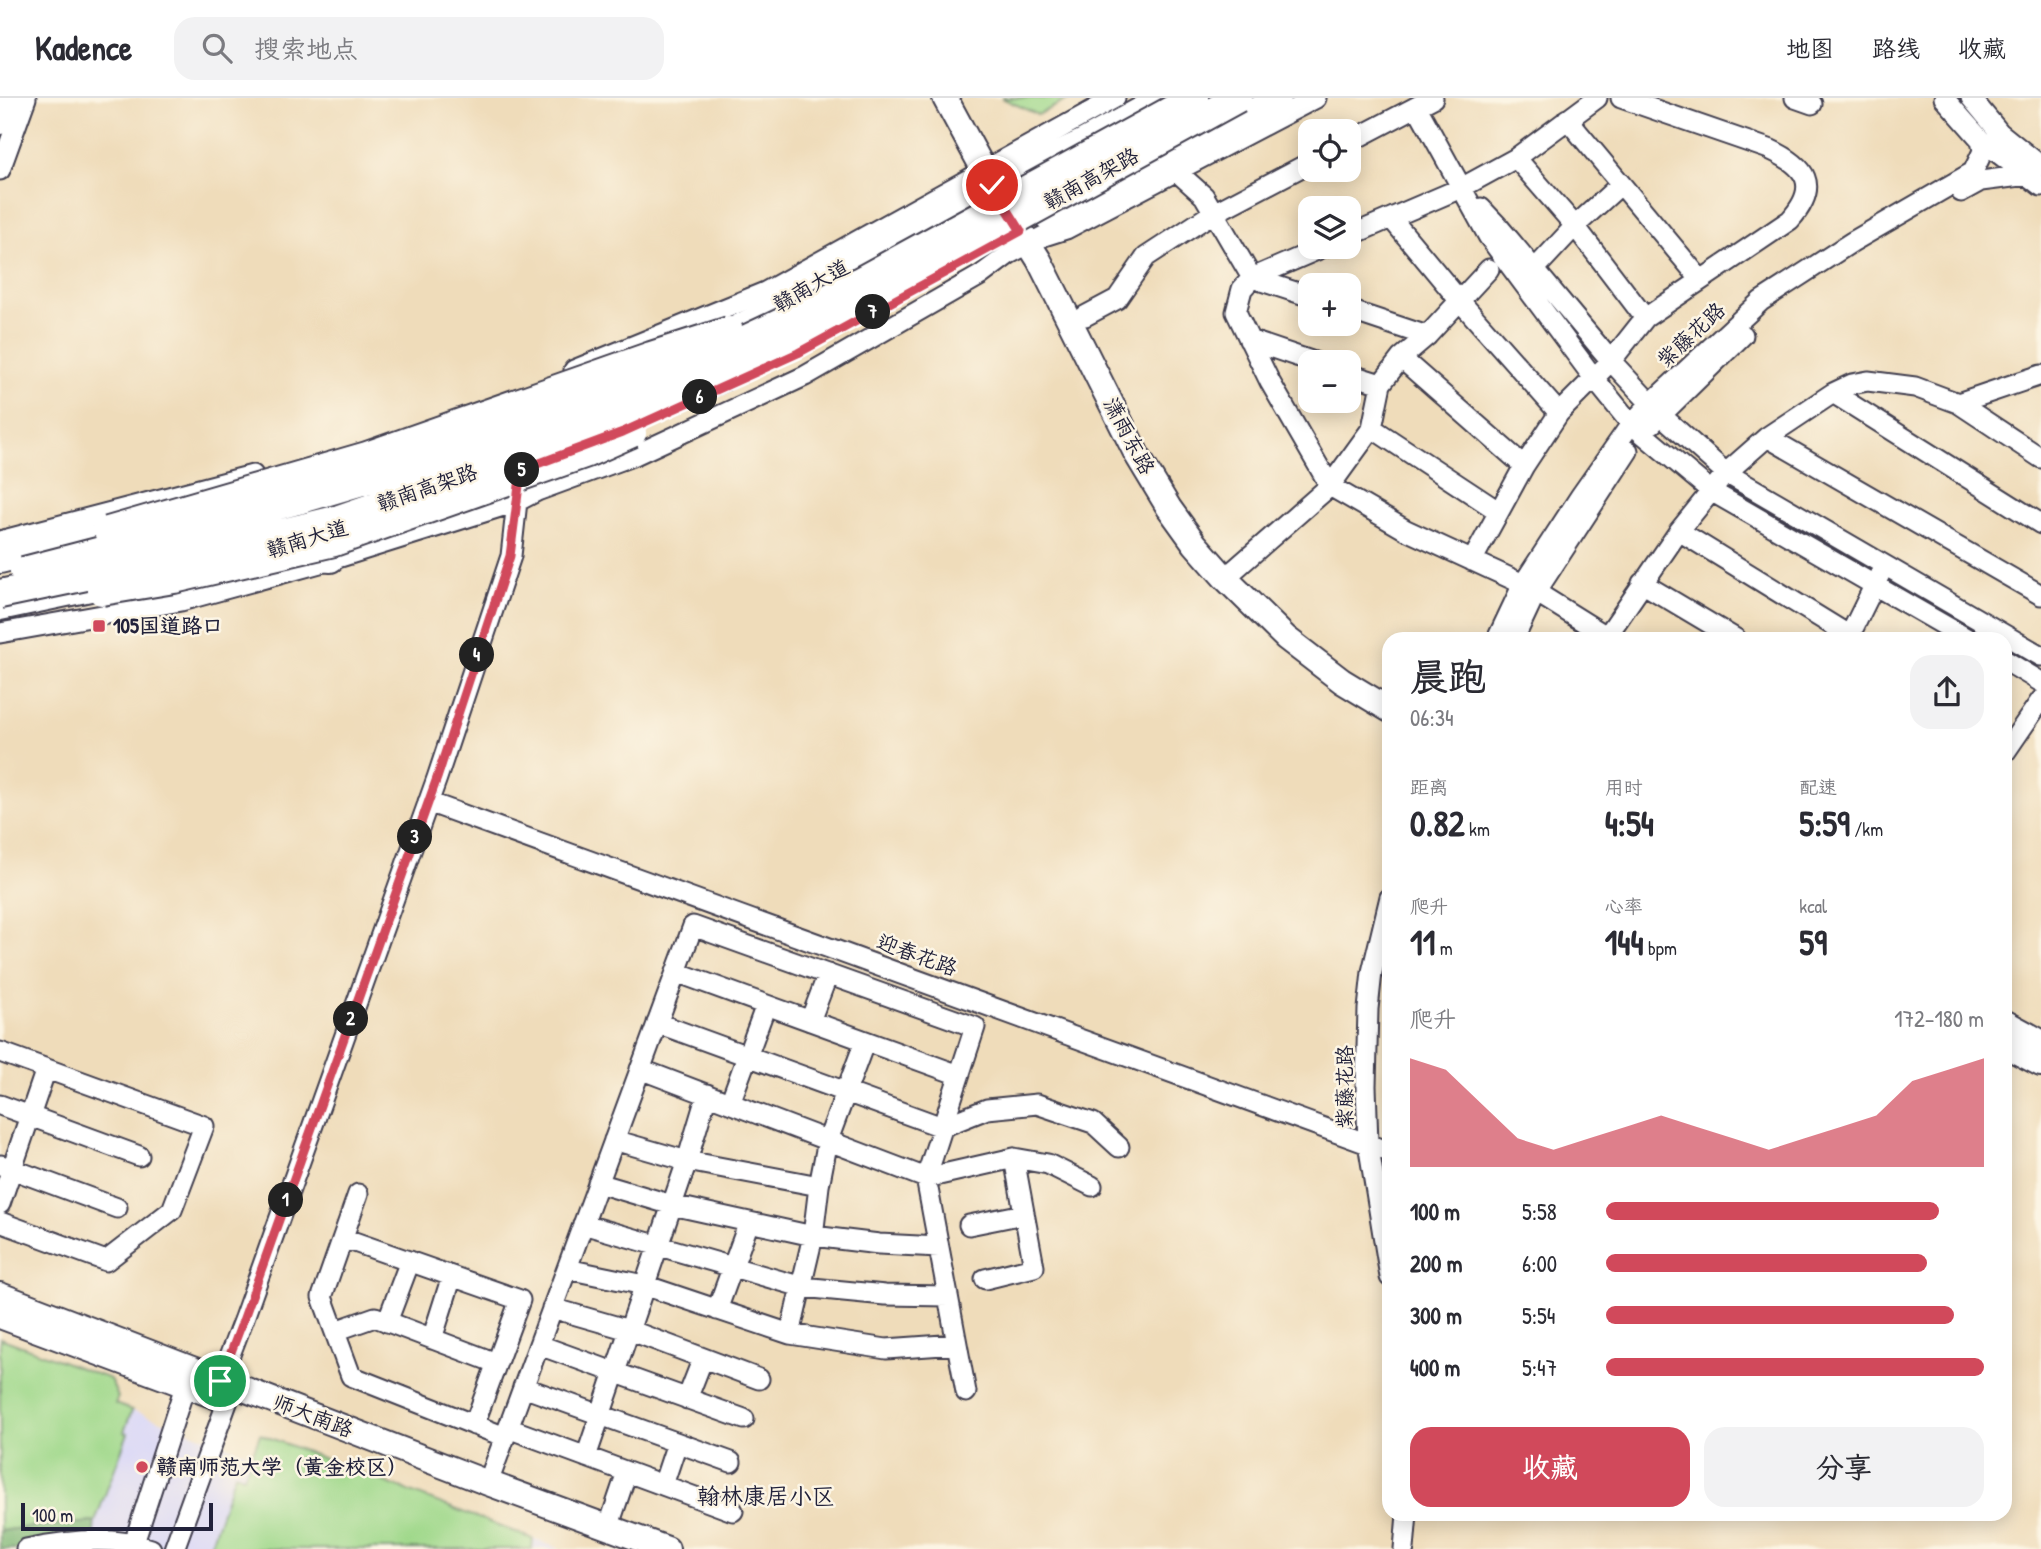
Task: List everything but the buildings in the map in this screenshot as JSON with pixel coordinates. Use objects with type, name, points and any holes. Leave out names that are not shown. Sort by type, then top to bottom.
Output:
[{"type":"highway","name":"赣南高架路","points":[[0,594],[225,547],[339,519],[564,441],[719,379],[827,311],[1194,98]]},
{"type":"highway","name":"赣南高架路","points":[[0,575],[213,523],[470,449],[696,363],[827,311],[1238,98]]},
{"type":"highway","points":[[34,553],[367,456],[651,356],[827,311]]},
{"type":"highway","points":[[34,602],[174,579],[334,542],[587,453],[724,393],[827,311]]},
{"type":"main road","points":[[0,122],[9,98]]},
{"type":"main road","name":"潇雨东路","points":[[945,98],[997,173],[1085,316],[1125,399],[1164,470],[1230,573],[1266,619],[1316,663],[1382,705]]},
{"type":"main road","name":"潇雨东路","points":[[965,98],[997,173]]},
{"type":"main road","name":"赣南大道","points":[[0,561],[248,500],[393,460],[518,418],[687,354],[769,311],[972,193],[997,173],[1080,143],[1162,98]]},
{"type":"main road","name":"赣南大道","points":[[0,608],[256,555],[412,507],[623,432],[798,353],[1033,233],[1279,98]]},
{"type":"main road","name":"潇雨东路","points":[[1033,233],[1152,480],[1195,544],[1265,598],[1315,642],[1382,685]]},
{"type":"main road","points":[[248,500],[301,462]]},
{"type":"main road","points":[[256,555],[331,560]]},
{"type":"main road","points":[[2012,1026],[2041,1042]]},
{"type":"main road","points":[[2012,1049],[2041,1064]]},
{"type":"main road","name":"师大南路","points":[[0,1295],[188,1377],[623,1549]]},
{"type":"main road","name":"师大南路","points":[[0,1315],[188,1377]]},
{"type":"main road","name":"师大南路","points":[[224,1391],[667,1549]]},
{"type":"street","points":[[0,170],[26,98]]},
{"type":"street","points":[[0,541],[386,439],[510,396],[765,292],[997,173],[1115,98]]},
{"type":"street","points":[[0,633],[181,601],[331,560],[516,502],[537,491],[635,455],[805,376],[981,275],[1033,233],[1066,229],[1316,98]]},
{"type":"street","points":[[1361,231],[1461,188],[1516,158],[1597,98]]},
{"type":"street","points":[[1472,561],[1524,466],[1559,413],[1611,361],[1645,318],[1790,220],[1802,206],[1807,190],[1804,172],[1789,158],[1621,98]]},
{"type":"street","points":[[1944,98],[1982,139],[2037,176]]},
{"type":"street","points":[[1971,98],[2037,176]]},
{"type":"street","points":[[1361,136],[1425,102],[1461,188],[1488,236],[1656,410],[1726,473],[2001,632]]},
{"type":"street","points":[[1567,119],[1700,279]]},
{"type":"street","name":"紫藤花路","points":[[1656,410],[1761,301],[1852,242],[1973,172],[1983,151],[1982,139]]},
{"type":"street","points":[[1516,158],[1575,226],[1645,318]]},
{"type":"street","points":[[1085,316],[1117,299],[1146,257],[1215,212],[1298,169]]},
{"type":"street","points":[[1175,170],[1205,196],[1252,278],[1298,294]]},
{"type":"street","name":"紫藤花路","points":[[1501,632],[1529,588],[1592,503],[1636,428],[1767,310],[1867,245],[1981,181],[2037,176]]},
{"type":"street","points":[[1488,236],[1482,253],[1489,269],[1505,278],[1526,273],[1621,184]]},
{"type":"street","points":[[1461,188],[1499,227],[1593,377],[1636,428],[1711,491],[1956,632]]},
{"type":"street","points":[[1391,218],[1559,413]]},
{"type":"street","points":[[1298,258],[1252,278],[1242,289],[1236,312],[1270,382],[1330,486],[1406,530],[1529,588],[1601,632]]},
{"type":"street","points":[[1230,573],[1330,486],[1372,428],[1381,384],[1401,358],[1427,336],[1489,269]]},
{"type":"street","points":[[1361,314],[1427,336]]},
{"type":"street","points":[[1249,340],[1298,357]]},
{"type":"street","points":[[1401,358],[1524,466]]},
{"type":"street","points":[[1958,403],[2041,375]]},
{"type":"street","points":[[1361,378],[1381,384]]},
{"type":"street","points":[[1612,632],[1642,583],[1679,531],[1726,473],[1767,437],[1833,393],[1852,384],[1868,381],[1915,387],[1958,403],[2041,458]]},
{"type":"street","points":[[1833,393],[2041,524]]},
{"type":"street","points":[[1372,428],[1498,512]]},
{"type":"street","points":[[1767,437],[2041,595]]},
{"type":"street","points":[[174,1549],[254,1292],[428,802],[510,556],[521,470]]},
{"type":"street","points":[[1679,531],[1841,632]]},
{"type":"street","points":[[1854,632],[1886,564]]},
{"type":"street","points":[[1642,583],[1724,632]]},
{"type":"street","name":"紫藤花路","points":[[1516,632],[1529,588]]},
{"type":"street","points":[[2012,639],[2041,656]]},
{"type":"street","points":[[2012,665],[2041,682]]},
{"type":"street","points":[[2012,727],[2041,700]]},
{"type":"street","name":"迎春花路","points":[[428,802],[1379,1147]]},
{"type":"street","points":[[488,1483],[693,926],[975,1027],[926,1178],[966,1392]]},
{"type":"street","name":"紫藤花路","points":[[1382,930],[1372,972],[1368,1009],[1366,1086],[1382,1166]]},
{"type":"street","points":[[676,972],[959,1076]]},
{"type":"street","points":[[810,1021],[828,974]]},
{"type":"street","name":"紫藤花路","points":[[1382,992],[1377,1086],[1382,1183]]},
{"type":"street","points":[[730,1103],[766,1005]]},
{"type":"street","points":[[657,1023],[942,1128],[987,1109],[1037,1104],[1093,1123],[1119,1147]]},
{"type":"street","points":[[790,1334],[813,1236],[828,1140],[865,1041]]},
{"type":"street","points":[[0,1052],[204,1126],[172,1210],[106,1261],[0,1222]]},
{"type":"street","points":[[0,1204],[6,1167],[31,1117],[46,1069]]},
{"type":"street","points":[[640,1069],[926,1178],[1014,1158],[1048,1164],[1092,1186]]},
{"type":"street","points":[[586,1457],[708,1094]]},
{"type":"street","points":[[0,1105],[139,1156]]},
{"type":"street","points":[[614,1140],[687,1161],[819,1186]]},
{"type":"street","points":[[985,1279],[1034,1267],[1014,1158]]},
{"type":"street","points":[[6,1167],[117,1208]]},
{"type":"street","points":[[598,1183],[672,1205],[813,1236],[880,1244],[939,1247]]},
{"type":"street","points":[[358,1194],[322,1297],[351,1376],[474,1425],[586,1457],[733,1511]]},
{"type":"street","points":[[969,1225],[1024,1214]]},
{"type":"street","points":[[717,1310],[749,1222]]},
{"type":"street","points":[[583,1224],[803,1287],[885,1295],[948,1296]]},
{"type":"street","points":[[343,1238],[520,1300],[474,1425]]},
{"type":"street","points":[[387,1322],[410,1261]]},
{"type":"street","points":[[567,1269],[644,1285],[790,1334],[886,1349],[957,1344]]},
{"type":"street","points":[[432,1339],[452,1276]]},
{"type":"street","points":[[552,1308],[629,1330],[759,1379]]},
{"type":"street","points":[[335,1331],[375,1317],[496,1363]]},
{"type":"street","points":[[539,1345],[744,1419]]},
{"type":"street","points":[[687,1399],[703,1358]]},
{"type":"street","points":[[26,1549],[93,1542],[142,1546],[188,1377]]},
{"type":"street","points":[[523,1387],[731,1462]]},
{"type":"street","points":[[663,1485],[677,1443]]},
{"type":"street","points":[[608,1528],[627,1472]]},
{"type":"street","points":[[1395,1549],[1397,1521]]},
{"type":"street","points":[[1404,1549],[1406,1521]]},
{"type":"shaded area","name":"赣南师范大学（黄金校区）","points":[[0,1361],[327,1483],[375,1480],[560,1549],[0,1549]]},
{"type":"green space","points":[[1002,98],[1071,98],[1038,115]]},
{"type":"green space","points":[[0,1338],[110,1379],[118,1397],[115,1404],[132,1410],[124,1432],[128,1433],[95,1522],[0,1531]]},
{"type":"green space","points":[[260,1434],[533,1539],[532,1549],[209,1549],[235,1473],[244,1476]]},
{"type":"green space","points":[[95,1522],[93,1542],[79,1549],[0,1549],[0,1531]]},
{"type":"place","name":"105国道路口","points":[[99,626]]},
{"type":"place","name":"赣南师范大学（黄金校区）","points":[[142,1467]]},
{"type":"district","name":"翰林康居小区","points":[[766,1496]]},
{"type":"route","points":[[220,1381],[437,778],[510,556],[521,470],[623,432],[798,353],[1021,231],[992,185]]}]
